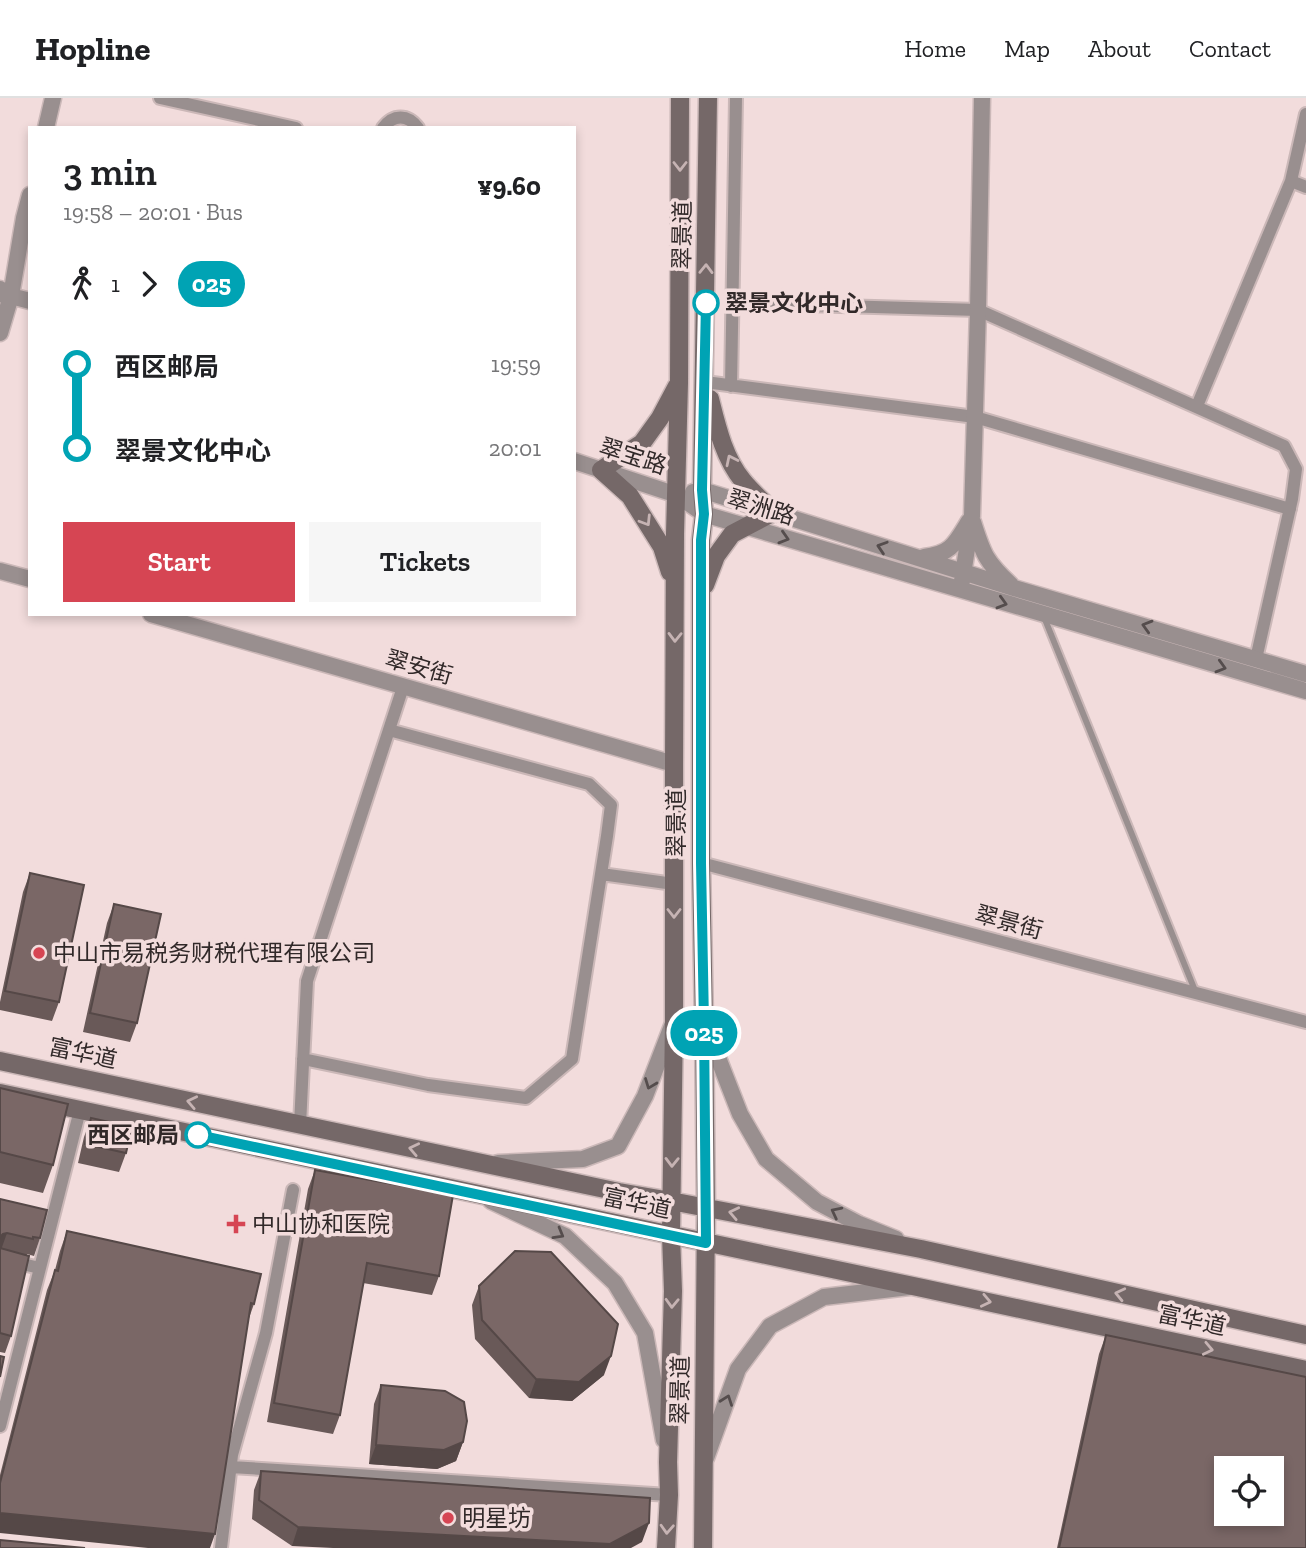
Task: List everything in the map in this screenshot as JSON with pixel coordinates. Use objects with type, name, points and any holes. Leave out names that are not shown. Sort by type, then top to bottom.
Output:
[{"type":"main road","name":"翠景道","points":[[666,1548],[673,1291],[671,1200],[681,98]]},
{"type":"main road","name":"翠景道","points":[[703,1548],[706,1208],[701,863],[701,540],[704,514],[702,490],[708,98]]},
{"type":"main road","points":[[701,594],[716,556],[732,534],[774,512],[741,479],[730,461],[719,434],[705,382]]},
{"type":"main road","points":[[676,589],[662,547],[645,519],[630,496],[601,470],[642,443],[660,418],[679,383]]},
{"type":"main road","name":"富华道","points":[[0,1060],[619,1192],[921,1249],[1306,1335]]},
{"type":"main road","name":"富华道","points":[[0,1093],[1306,1370]]},
{"type":"street","points":[[46,126],[53,98]]},
{"type":"street","points":[[160,98],[287,126]]},
{"type":"street","points":[[732,386],[736,98]]},
{"type":"street","points":[[960,591],[972,516],[982,98]]},
{"type":"street","points":[[1197,406],[1291,181],[1306,114]]},
{"type":"street","points":[[384,126],[399,117],[411,120],[416,126]]},
{"type":"street","points":[[1291,181],[1306,187]]},
{"type":"street","points":[[0,317],[28,203]]},
{"type":"street","points":[[4,293],[28,300]]},
{"type":"street","points":[[0,333],[4,293]]},
{"type":"street","points":[[733,303],[978,310],[1284,446],[1296,469],[1290,509],[1256,659]]},
{"type":"street","points":[[705,382],[975,416],[1290,509]]},
{"type":"street","name":"翠宝路","points":[[576,462],[677,495]]},
{"type":"street","name":"翠洲路","points":[[677,495],[702,490],[1014,588],[1306,674]]},
{"type":"street","name":"翠洲路","points":[[677,495],[704,514],[1306,691]]},
{"type":"street","points":[[916,558],[940,555],[956,543],[972,516]]},
{"type":"street","points":[[972,516],[983,552],[995,570],[1014,588]]},
{"type":"street","points":[[0,571],[28,578]]},
{"type":"street","name":"翠安街","points":[[158,616],[674,764]]},
{"type":"street","points":[[300,1125],[307,981],[403,687]]},
{"type":"street","points":[[303,1059],[428,1085],[526,1098],[572,1059],[611,805],[589,784],[389,730]]},
{"type":"street","name":"翠景街","points":[[701,863],[1306,1022]]},
{"type":"street","points":[[601,874],[674,884]]},
{"type":"street","points":[[481,1163],[583,1159],[618,1146],[645,1096],[674,1020]]},
{"type":"street","points":[[704,1023],[740,1114],[766,1159],[817,1202],[859,1224],[921,1249]]},
{"type":"street","points":[[0,1426],[80,1110]]},
{"type":"street","points":[[221,1548],[232,1455],[266,1333],[293,1189]]},
{"type":"street","points":[[476,1194],[565,1236],[615,1283],[645,1333],[668,1462]]},
{"type":"street","points":[[40,1211],[54,1214]]},
{"type":"street","points":[[0,1259],[40,1268]]},
{"type":"street","points":[[704,1464],[738,1369],[770,1326],[824,1297],[919,1286]]},
{"type":"street","points":[[231,1467],[669,1495]]},
{"type":"lane","points":[[1043,615],[1196,993]]},
{"type":"building","name":"中山市易税务财税代理有限公司","points":[[30,873],[84,885],[59,1002],[5,991]]},
{"type":"building","points":[[114,904],[161,914],[137,1023],[90,1013]]},
{"type":"building","points":[[0,1088],[68,1104],[53,1165],[0,1152]]},
{"type":"building","points":[[91,1118],[132,1127],[126,1153],[85,1144]]},
{"type":"building","points":[[315,1170],[453,1195],[439,1276],[367,1263],[340,1415],[274,1403]]},
{"type":"building","points":[[0,1199],[47,1210],[40,1238],[7,1233],[0,1237]]},
{"type":"building","points":[[67,1231],[261,1274],[254,1304],[251,1303],[215,1534],[0,1513],[0,1483]]},
{"type":"building","points":[[0,1248],[29,1256],[11,1336],[0,1333]]},
{"type":"building","points":[[515,1251],[551,1252],[618,1324],[611,1356],[579,1382],[536,1379],[482,1320],[479,1286]]},
{"type":"building","points":[[1106,1335],[1306,1377],[1306,1548],[1059,1548]]},
{"type":"building","points":[[0,1356],[4,1357],[0,1377]]},
{"type":"building","points":[[381,1385],[445,1391],[464,1402],[467,1421],[463,1442],[444,1450],[376,1445]]},
{"type":"building","points":[[261,1471],[650,1498],[649,1523],[610,1544],[298,1527],[259,1500]]},
{"type":"building","points":[[0,1540],[85,1548],[0,1548]]},
{"type":"bus line","name":"025","points":[[198,1135],[706,1243],[701,863],[701,540],[704,514],[702,490],[706,303]]},
{"type":"place","name":"翠景文化中心","points":[[706,303]]},
{"type":"place","name":"中山市易税务财税代理有限公司","points":[[39,953]]},
{"type":"place","name":"西区邮局","points":[[198,1135]]},
{"type":"place","name":"中山协和医院","points":[[236,1224]]},
{"type":"place","name":"明星坊","points":[[448,1518]]}]
